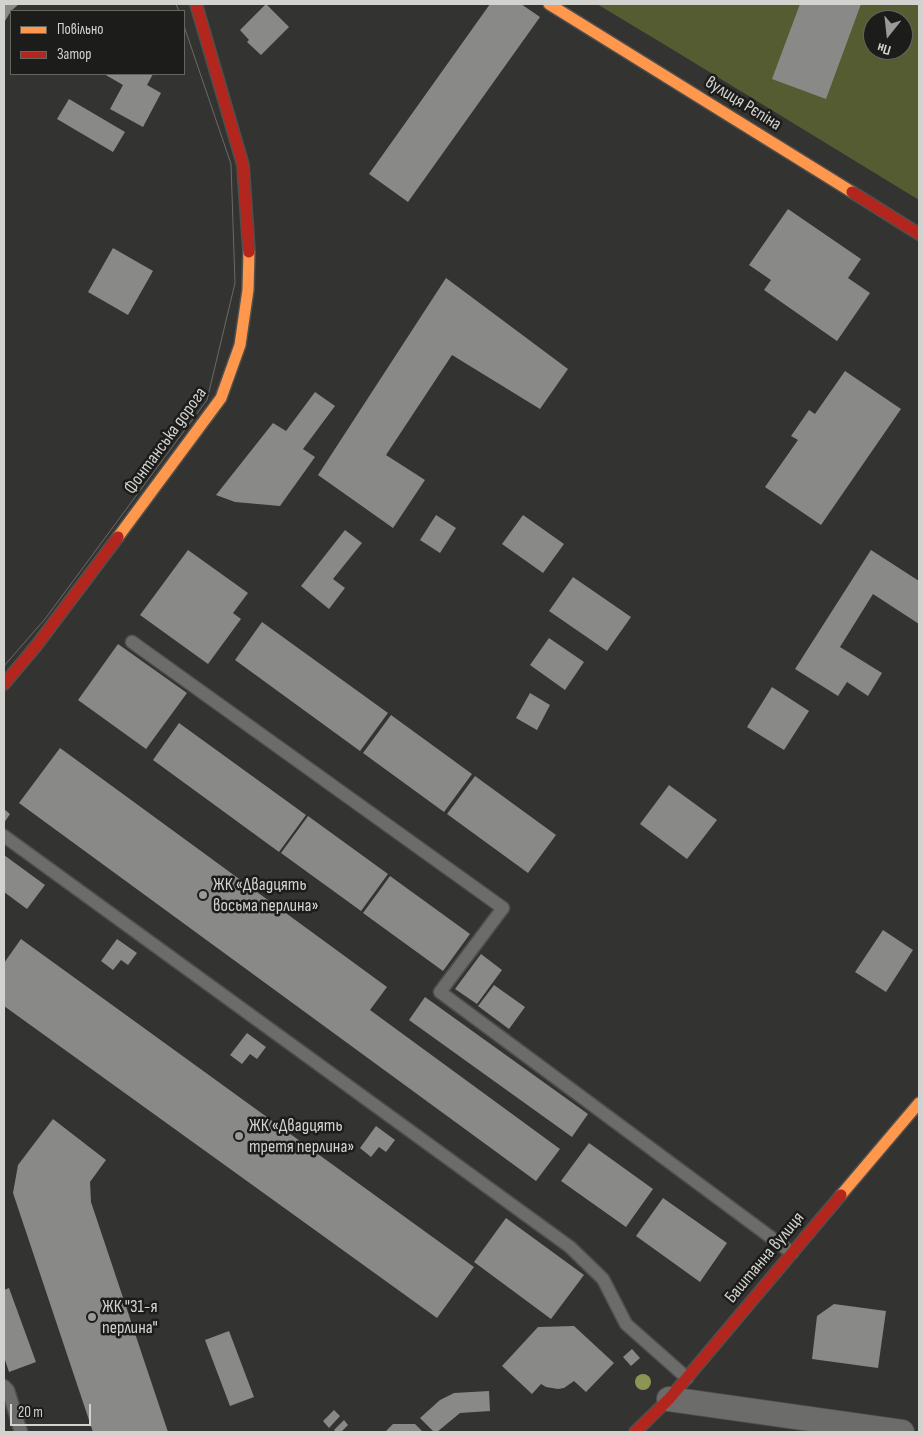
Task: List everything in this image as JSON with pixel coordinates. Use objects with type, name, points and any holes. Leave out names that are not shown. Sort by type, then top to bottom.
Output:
[{"type":"street","name":"Фонтанська дорога","points":[[4,684],[36,646],[221,398],[240,345],[248,290],[249,238],[243,165],[196,4]]},
{"type":"street","name":"вулиця Рєпіна","points":[[549,4],[919,234]]},
{"type":"street","name":"Баштанна вулиця","points":[[635,1432],[687,1378],[919,1103]]},
{"type":"street","points":[[669,1398],[902,1432]]},
{"type":"lane","points":[[132,642],[503,908],[440,992],[792,1253]]},
{"type":"lane","points":[[4,836],[570,1247],[603,1279],[626,1324],[687,1378]]},
{"type":"lane","points":[[4,1386],[8,1390],[21,1432]]},
{"type":"green space","points":[[597,4],[919,4],[919,200],[675,51]]},
{"type":"building","points":[[4,4],[19,4],[10,10],[4,20]]},
{"type":"building","points":[[266,4],[289,27],[261,55],[247,42],[249,40],[240,30]]},
{"type":"building","points":[[490,4],[521,4],[540,17],[408,202],[369,174]]},
{"type":"building","points":[[800,4],[861,4],[826,99],[772,79]]},
{"type":"building","points":[[106,75],[152,75],[147,85],[161,93],[143,127],[110,109],[123,85]]},
{"type":"building","points":[[69,99],[125,132],[113,152],[57,119]]},
{"type":"building","points":[[788,209],[861,259],[848,278],[870,293],[837,341],[764,290],[771,280],[749,265]]},
{"type":"building","points":[[113,248],[153,271],[128,315],[88,292]]},
{"type":"building","points":[[446,278],[568,369],[540,409],[452,355],[386,455],[425,480],[393,528],[318,475]]},
{"type":"building","points":[[845,371],[901,409],[821,525],[765,487],[798,440],[791,436],[809,410],[815,414]]},
{"type":"building","points":[[315,392],[335,406],[303,449],[315,457],[280,506],[235,502],[216,495],[273,423],[286,431]]},
{"type":"building","points":[[436,515],[456,528],[440,553],[420,540]]},
{"type":"building","points":[[523,515],[564,544],[543,573],[502,544]]},
{"type":"building","points":[[345,530],[362,543],[333,579],[345,588],[329,609],[301,586]]},
{"type":"building","points":[[188,550],[248,593],[233,613],[241,619],[208,664],[140,615]]},
{"type":"building","points":[[871,550],[919,581],[919,624],[873,594],[840,647],[882,673],[868,696],[847,682],[838,696],[795,669]]},
{"type":"building","points":[[573,577],[631,617],[607,651],[549,611]]},
{"type":"building","points":[[262,622],[388,713],[360,751],[235,660]]},
{"type":"building","points":[[549,638],[584,662],[565,690],[530,665]]},
{"type":"building","points":[[118,644],[187,693],[146,749],[78,700]]},
{"type":"building","points":[[772,687],[809,711],[784,750],[747,727]]},
{"type":"building","points":[[530,693],[550,705],[537,730],[516,718]]},
{"type":"building","points":[[391,715],[472,774],[444,812],[363,753]]},
{"type":"building","points":[[179,723],[306,815],[279,852],[153,760]]},
{"type":"building","name":"ЖК «Двадцять восьма перлина»","points":[[60,748],[387,987],[370,1010],[560,1149],[536,1181],[19,803]]},
{"type":"building","points":[[475,776],[556,835],[528,873],[447,814]]},
{"type":"building","points":[[669,785],[717,820],[687,859],[640,824]]},
{"type":"building","points":[[4,809],[10,814],[4,823]]},
{"type":"building","points":[[308,816],[388,874],[361,911],[281,853]]},
{"type":"building","points":[[4,855],[45,885],[27,909],[4,892]]},
{"type":"building","points":[[390,876],[470,934],[443,971],[363,913]]},
{"type":"building","points":[[883,930],[913,950],[886,992],[855,972]]},
{"type":"building","name":"ЖК «Двадцять третя перлина»","points":[[21,939],[474,1267],[437,1318],[4,1006],[4,963]]},
{"type":"building","points":[[117,939],[137,953],[128,965],[121,960],[113,970],[101,961]]},
{"type":"building","points":[[481,954],[502,970],[477,1004],[455,989]]},
{"type":"building","points":[[494,985],[525,1007],[509,1029],[478,1006]]},
{"type":"building","points":[[425,997],[588,1114],[572,1137],[409,1020]]},
{"type":"building","points":[[247,1033],[266,1047],[257,1059],[250,1054],[242,1064],[230,1055]]},
{"type":"building","name":"ЖК \"31-я перлина\"","points":[[53,1119],[106,1160],[90,1182],[91,1202],[168,1432],[93,1432],[13,1193],[18,1165]]},
{"type":"building","points":[[376,1126],[395,1140],[386,1152],[379,1147],[371,1157],[360,1148]]},
{"type":"building","points":[[589,1143],[653,1189],[626,1227],[561,1181]]},
{"type":"building","points":[[663,1198],[727,1243],[700,1282],[636,1236]]},
{"type":"building","points":[[506,1218],[584,1275],[551,1319],[474,1262]]},
{"type":"building","points":[[9,1288],[36,1362],[9,1372],[4,1357],[4,1290]]},
{"type":"building","points":[[834,1304],[886,1311],[878,1368],[812,1359],[817,1316]]},
{"type":"building","points":[[574,1326],[614,1363],[586,1392],[574,1381],[564,1388],[558,1389],[541,1384],[532,1394],[502,1366],[538,1327]]},
{"type":"building","points":[[229,1331],[254,1397],[230,1406],[205,1340]]},
{"type":"building","points":[[632,1349],[640,1358],[631,1366],[623,1357]]},
{"type":"building","points":[[489,1391],[490,1411],[460,1413],[437,1432],[434,1432],[420,1418],[440,1400],[454,1393]]},
{"type":"building","points":[[334,1410],[340,1416],[329,1428],[323,1421]]},
{"type":"building","points":[[344,1420],[348,1425],[341,1432],[336,1432],[334,1430]]},
{"type":"building","points":[[393,1424],[415,1424],[423,1432],[385,1432]]},
{"type":"tram line","points":[[176,4],[179,10]]},
{"type":"tram line","points":[[4,666],[45,619],[207,400],[235,283],[231,164],[185,29]]},
{"type":"traffic: slow","points":[[549,4],[852,192]]},
{"type":"traffic: slow","points":[[118,537],[221,398],[240,345],[248,290],[249,252]]},
{"type":"traffic: slow","points":[[841,1195],[919,1103]]},
{"type":"traffic: jam","points":[[196,4],[243,165],[249,252]]},
{"type":"traffic: jam","points":[[852,192],[919,234]]},
{"type":"traffic: jam","points":[[4,684],[36,646],[118,537]]},
{"type":"traffic: jam","points":[[635,1432],[669,1399],[841,1195]]},
{"type":"place","name":"ЖК «Двадцять восьма перлина»","points":[[203,895]]},
{"type":"place","name":"ЖК «Двадцять третя перлина»","points":[[239,1136]]},
{"type":"place","name":"ЖК \"31-я перлина\"","points":[[92,1317]]}]
